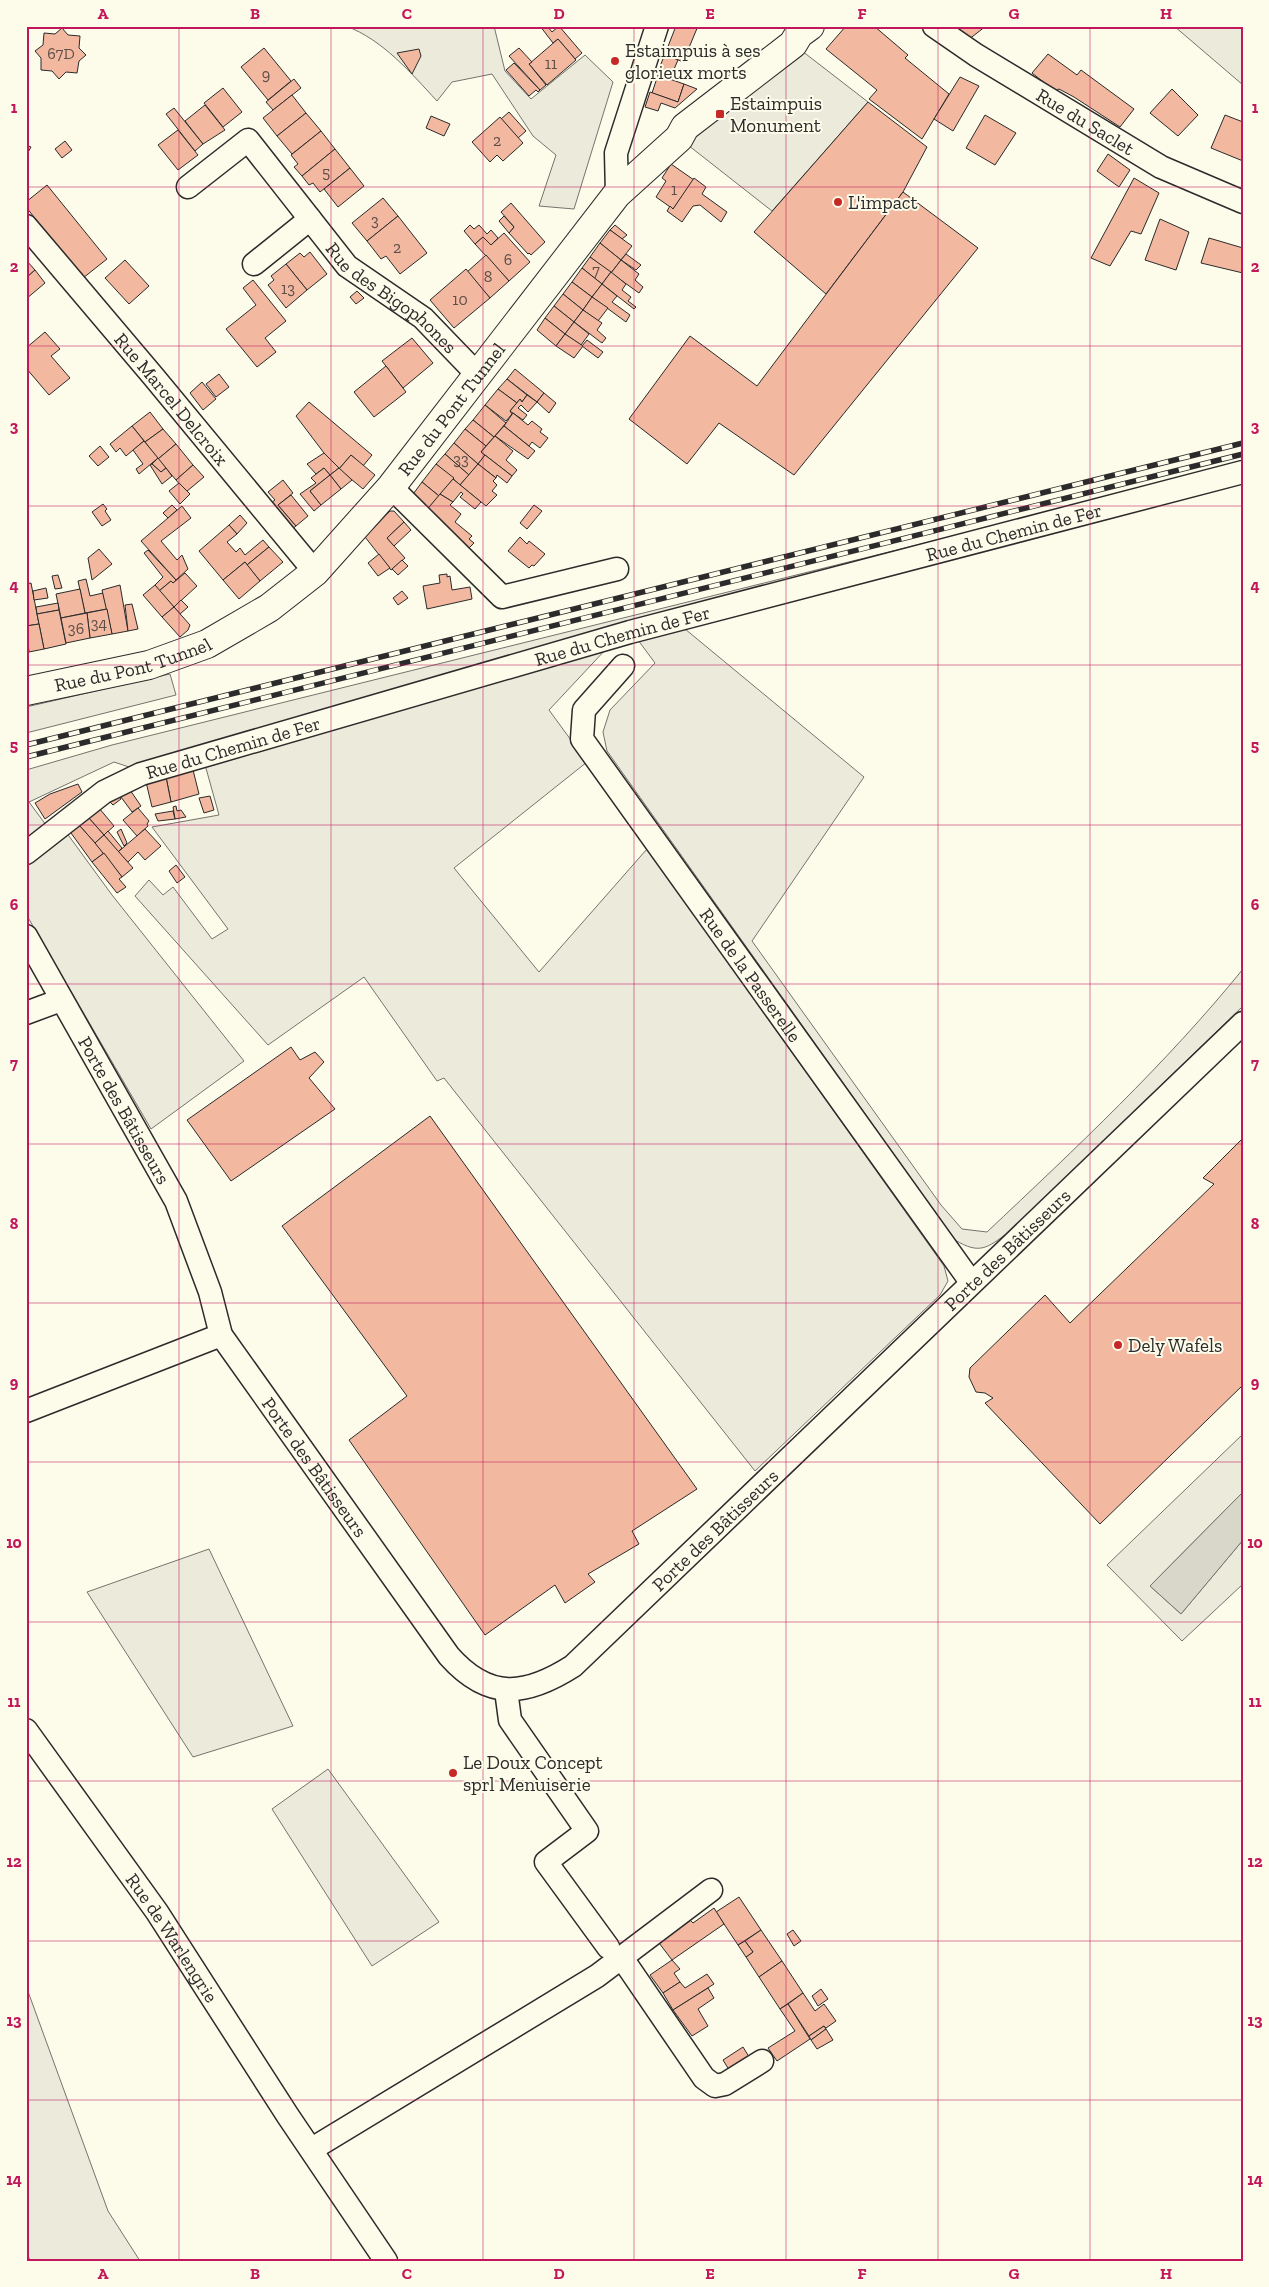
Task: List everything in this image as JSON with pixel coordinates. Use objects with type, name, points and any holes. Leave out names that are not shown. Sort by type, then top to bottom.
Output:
[{"type":"main road","name":"Rue du Pont Tunnel","points":[[26,691],[149,665],[207,644],[269,608],[315,572],[391,487],[617,194],[679,138],[685,126],[793,44],[799,34],[810,26]]},
{"type":"street","points":[[617,194],[616,153],[657,26]]},
{"type":"street","name":"Rue du Saclet","points":[[934,26],[976,55],[1161,167],[1243,202]]},
{"type":"street","name":"Rue des Bigophones","points":[[188,187],[248,140],[347,266],[423,318],[477,374]]},
{"type":"street","points":[[254,264],[310,219]]},
{"type":"street","name":"Rue Marcel Delcroix","points":[[26,226],[154,376],[315,572]]},
{"type":"street","name":"Rue du Chemin de Fer","points":[[26,853],[104,792],[141,774],[630,632],[1243,472]]},
{"type":"street","points":[[391,487],[502,597],[617,569]]},
{"type":"street","name":"Rue de la Passerelle","points":[[624,666],[584,710],[582,739],[971,1282]]},
{"type":"street","name":"Porte des Bâtisseurs","points":[[26,936],[176,1201],[210,1292],[221,1335],[449,1656],[463,1671],[484,1682],[506,1690],[532,1687],[552,1679],[573,1666],[1243,1023]]},
{"type":"street","points":[[26,1013],[61,1000]]},
{"type":"street","points":[[26,1411],[221,1335]]},
{"type":"street","points":[[506,1690],[510,1720],[587,1831],[546,1862],[615,1953],[704,2078],[715,2086],[725,2084],[762,2061]]},
{"type":"street","name":"Rue de Warlengrie","points":[[26,1730],[157,1912],[288,2116],[386,2261]]},
{"type":"street","points":[[312,2149],[565,1996],[615,1953],[711,1890]]},
{"type":"shaded area","points":[[346,26],[494,26],[505,71],[531,99],[585,55],[613,82],[574,209],[539,206],[556,155],[533,136],[492,74],[452,82],[437,101],[384,48]]},
{"type":"shaded area","points":[[1174,26],[1243,26],[1243,85]]},
{"type":"shaded area","points":[[793,44],[868,102],[772,211],[679,138]]},
{"type":"shaded area","points":[[1243,464],[201,749],[129,767],[114,762],[29,802],[49,829],[26,843],[26,770],[112,745]]},
{"type":"shaded area","points":[[679,624],[864,777],[752,941],[941,1205],[962,1229],[987,1232],[1120,1105],[1214,1004],[1243,969],[1243,1006],[1009,1232],[983,1248],[964,1245],[955,1240],[607,751],[603,732],[610,710],[655,663],[638,640],[607,648],[549,710],[587,762],[454,868],[539,972],[647,849],[944,1266],[948,1281],[940,1295],[755,1471],[444,1078],[437,1081],[364,977],[268,1045],[135,896],[149,880],[163,895],[173,887],[212,939],[228,929],[152,827],[219,815],[204,761]]},
{"type":"shaded area","points":[[170,674],[176,695],[26,733],[26,707]]},
{"type":"shaded area","points":[[66,832],[112,895],[244,1061],[151,1129],[26,914],[26,866]]},
{"type":"shaded area","points":[[1243,1434],[1243,1492],[1150,1586],[1181,1614],[1243,1540],[1243,1584],[1182,1641],[1107,1565]]},
{"type":"shaded area","points":[[1243,1492],[1243,1540],[1181,1614],[1150,1586]]},
{"type":"shaded area","points":[[209,1549],[293,1726],[193,1757],[87,1592]]},
{"type":"shaded area","points":[[328,1769],[439,1922],[372,1966],[272,1809]]},
{"type":"shaded area","points":[[26,1986],[108,2211],[140,2261],[30,2261],[26,2249]]},
{"type":"building","points":[[540,26],[547,26],[552,32],[559,26],[582,53],[575,59],[558,39],[553,43]]},
{"type":"building","points":[[676,26],[698,26],[683,62],[665,54]]},
{"type":"building","points":[[846,26],[874,26],[908,55],[905,58],[949,94],[922,139],[869,99],[877,90],[826,49]]},
{"type":"building","points":[[950,26],[986,26],[968,40]]},
{"type":"building","points":[[62,28],[68,35],[80,36],[79,48],[86,55],[79,61],[77,73],[66,72],[59,79],[52,71],[41,70],[41,58],[35,51],[43,45],[44,33],[55,34]]},
{"type":"building","points":[[558,39],[576,60],[547,85],[529,64]]},
{"type":"building","points":[[264,48],[291,81],[268,100],[241,67]]},
{"type":"building","points":[[519,48],[532,62],[529,64],[546,85],[540,90],[509,56]]},
{"type":"building","points":[[419,49],[421,56],[412,74],[397,53]]},
{"type":"building","points":[[665,54],[678,60],[671,76],[658,71]]},
{"type":"building","points":[[1048,54],[1077,75],[1081,70],[1134,109],[1120,127],[1074,97],[1059,89],[1055,91],[1032,73]]},
{"type":"building","points":[[514,63],[540,90],[538,92],[536,90],[529,96],[506,70]]},
{"type":"building","points":[[658,75],[684,84],[678,102],[652,93]]},
{"type":"building","points":[[960,77],[979,86],[953,131],[934,119]]},
{"type":"building","points":[[294,79],[301,88],[273,110],[266,102]]},
{"type":"building","points":[[684,84],[697,89],[675,108],[661,103],[658,111],[645,107],[650,92],[678,102]]},
{"type":"building","points":[[223,88],[242,112],[223,127],[204,103]]},
{"type":"building","points":[[1172,89],[1198,115],[1178,136],[1150,113]]},
{"type":"building","points":[[292,95],[306,113],[277,136],[263,118]]},
{"type":"building","name":"L'impact","points":[[868,102],[927,147],[903,192],[826,294],[754,232]]},
{"type":"building","points":[[205,105],[225,130],[203,144],[185,121]]},
{"type":"building","points":[[174,108],[203,144],[195,151],[166,114]]},
{"type":"building","points":[[509,112],[526,131],[518,138],[501,119]]},
{"type":"building","points":[[306,113],[321,131],[292,154],[277,136]]},
{"type":"building","points":[[985,115],[1016,133],[995,165],[966,148]]},
{"type":"building","points":[[1225,115],[1243,122],[1243,161],[1211,148]]},
{"type":"building","points":[[431,116],[450,124],[444,136],[426,128]]},
{"type":"building","points":[[500,117],[523,143],[503,161],[497,155],[490,162],[472,142]]},
{"type":"building","points":[[178,130],[198,155],[178,170],[158,145]]},
{"type":"building","points":[[321,131],[335,149],[302,176],[294,167],[298,164],[291,155]]},
{"type":"building","points":[[65,141],[72,150],[62,158],[55,149]]},
{"type":"building","points":[[26,145],[31,147],[26,156]]},
{"type":"building","points":[[335,149],[350,168],[320,192],[313,183],[309,185],[302,176]]},
{"type":"building","points":[[1108,154],[1130,170],[1119,187],[1097,171]]},
{"type":"building","points":[[671,164],[694,180],[673,209],[656,197],[666,181],[662,178]]},
{"type":"building","points":[[350,168],[364,186],[338,207],[324,189]]},
{"type":"building","points":[[694,178],[706,187],[702,194],[727,212],[721,222],[700,205],[693,206],[682,222],[667,211],[670,206],[673,209]]},
{"type":"building","points":[[1134,178],[1159,193],[1141,234],[1131,231],[1110,266],[1091,258]]},
{"type":"building","points":[[47,185],[107,259],[83,278],[26,207],[26,202]]},
{"type":"building","points":[[903,192],[978,248],[794,475],[719,423],[687,464],[629,419],[690,336],[757,386]]},
{"type":"building","points":[[383,198],[398,216],[367,241],[352,223]]},
{"type":"building","points":[[511,203],[545,242],[531,255],[509,233],[514,227],[501,212]]},
{"type":"building","points":[[398,216],[427,253],[400,274],[386,256],[381,259],[367,241]]},
{"type":"building","points":[[504,216],[514,227],[509,233],[499,221]]},
{"type":"building","points":[[1160,219],[1189,232],[1176,270],[1145,260]]},
{"type":"building","points":[[470,225],[474,229],[479,225],[487,234],[491,230],[498,238],[491,245],[483,237],[475,244],[464,231]]},
{"type":"building","points":[[615,225],[627,235],[622,239],[610,230]]},
{"type":"building","points":[[610,230],[632,246],[621,260],[600,243]]},
{"type":"building","points":[[504,233],[530,262],[509,281],[475,244],[483,237],[491,245]]},
{"type":"building","points":[[1209,238],[1243,248],[1243,273],[1201,263]]},
{"type":"building","points":[[600,243],[621,260],[611,273],[590,257]]},
{"type":"building","points":[[310,252],[327,274],[307,290],[286,264],[300,253],[304,257]]},
{"type":"building","points":[[626,254],[641,265],[636,270],[621,260]]},
{"type":"building","points":[[486,255],[509,281],[490,298],[467,272]]},
{"type":"building","points":[[590,257],[611,272],[602,284],[582,268]]},
{"type":"building","points":[[26,260],[35,270],[26,278]]},
{"type":"building","points":[[125,260],[149,286],[129,304],[105,278]]},
{"type":"building","points":[[621,260],[639,274],[635,280],[643,287],[639,293],[611,273]]},
{"type":"building","points":[[286,264],[307,290],[286,308],[268,285],[274,280],[271,276]]},
{"type":"building","points":[[582,268],[602,284],[592,297],[572,282]]},
{"type":"building","points":[[466,269],[490,298],[454,328],[430,300]]},
{"type":"building","points":[[35,270],[45,283],[26,299],[26,278]]},
{"type":"building","points":[[611,272],[626,284],[622,290],[631,297],[628,301],[636,307],[634,309],[602,284]]},
{"type":"building","points":[[253,280],[286,321],[265,338],[276,352],[257,367],[226,329],[256,305],[243,288]]},
{"type":"building","points":[[572,282],[592,297],[583,310],[563,294]]},
{"type":"building","points":[[602,284],[617,296],[612,302],[630,315],[626,322],[592,297]]},
{"type":"building","points":[[357,291],[364,298],[356,304],[350,297]]},
{"type":"building","points":[[563,294],[583,310],[574,322],[554,306]]},
{"type":"building","points":[[592,297],[608,308],[598,321],[583,310]]},
{"type":"building","points":[[554,306],[574,322],[565,334],[545,318]]},
{"type":"building","points":[[583,310],[602,323],[597,330],[606,338],[602,343],[574,322]]},
{"type":"building","points":[[545,318],[565,334],[556,346],[537,330]]},
{"type":"building","points":[[574,322],[589,334],[581,345],[565,334]]},
{"type":"building","points":[[45,332],[60,349],[51,356],[70,378],[49,395],[26,368],[26,348]]},
{"type":"building","points":[[565,334],[583,346],[574,358],[556,346]]},
{"type":"building","points":[[412,338],[433,363],[403,388],[382,361]]},
{"type":"building","points":[[587,340],[603,352],[598,358],[582,346]]},
{"type":"building","points":[[386,366],[406,392],[374,417],[354,392]]},
{"type":"building","points":[[515,369],[544,393],[537,402],[507,379]]},
{"type":"building","points":[[219,374],[229,387],[216,397],[206,384]]},
{"type":"building","points":[[507,379],[527,395],[522,402],[520,399],[517,403],[498,389]]},
{"type":"building","points":[[202,382],[216,399],[203,410],[190,393]]},
{"type":"building","points":[[498,389],[517,403],[510,411],[512,414],[506,421],[485,405]]},
{"type":"building","points":[[544,393],[556,403],[549,413],[537,402]]},
{"type":"building","points":[[527,395],[537,402],[528,412],[521,405],[518,408],[527,415],[523,420],[510,411],[520,399],[522,402]]},
{"type":"building","points":[[309,402],[372,455],[363,466],[351,455],[339,469],[324,453],[296,416]]},
{"type":"building","points":[[485,405],[506,423],[494,437],[473,420]]},
{"type":"building","points":[[150,412],[163,429],[145,442],[132,426]]},
{"type":"building","points":[[513,413],[528,425],[532,421],[542,429],[540,432],[548,438],[540,448],[532,442],[529,446],[504,426]]},
{"type":"building","points":[[473,420],[494,437],[486,446],[465,429]]},
{"type":"building","points":[[132,426],[144,441],[126,456],[120,448],[116,452],[110,444]]},
{"type":"building","points":[[504,426],[535,451],[528,459],[495,436]]},
{"type":"building","points":[[163,429],[176,444],[158,459],[145,442]]},
{"type":"building","points":[[465,429],[486,446],[481,452],[485,455],[478,464],[454,443]]},
{"type":"building","points":[[495,436],[513,451],[506,460],[517,470],[512,476],[481,452]]},
{"type":"building","points":[[144,441],[158,458],[139,474],[136,469],[143,464],[133,450]]},
{"type":"building","points":[[454,443],[478,464],[469,475],[445,454]]},
{"type":"building","points":[[176,444],[193,465],[176,480],[158,459]]},
{"type":"building","points":[[100,446],[109,457],[98,466],[89,456]]},
{"type":"building","points":[[324,453],[339,468],[330,475],[324,468],[316,474],[307,464]]},
{"type":"building","points":[[445,454],[469,475],[460,485],[436,464]]},
{"type":"building","points":[[351,455],[375,475],[363,489],[339,469]]},
{"type":"building","points":[[485,455],[512,476],[507,483],[497,475],[496,478],[478,464]]},
{"type":"building","points":[[158,458],[166,468],[161,472],[152,464]]},
{"type":"building","points":[[152,464],[161,472],[166,468],[172,476],[162,484],[150,465]]},
{"type":"building","points":[[436,464],[454,478],[439,496],[422,482]]},
{"type":"building","points":[[478,464],[496,478],[493,481],[497,485],[492,491],[497,495],[486,506],[460,485]]},
{"type":"building","points":[[193,465],[204,477],[186,492],[176,480]]},
{"type":"building","points":[[324,468],[330,475],[310,491],[321,505],[314,511],[300,494],[316,483],[311,478]]},
{"type":"building","points":[[339,468],[352,480],[341,489],[330,475]]},
{"type":"building","points":[[330,475],[341,489],[321,505],[310,491]]},
{"type":"building","points":[[453,479],[481,502],[475,509],[460,497],[463,494],[461,492],[453,502],[440,494]]},
{"type":"building","points":[[283,480],[293,493],[278,505],[296,526],[287,533],[265,507],[275,500],[268,492]]},
{"type":"building","points":[[422,482],[439,496],[425,512],[411,497]]},
{"type":"building","points":[[179,483],[190,494],[180,504],[169,491]]},
{"type":"building","points":[[440,494],[453,502],[450,505],[461,514],[455,522],[472,536],[469,539],[474,543],[469,548],[465,544],[462,547],[425,512]]},
{"type":"building","points":[[291,495],[308,516],[296,526],[278,505]]},
{"type":"building","points":[[103,504],[111,520],[102,526],[92,512]]},
{"type":"building","points":[[172,505],[177,510],[168,518],[163,513]]},
{"type":"building","points":[[534,505],[542,511],[527,529],[520,523]]},
{"type":"building","points":[[182,506],[191,518],[161,541],[177,560],[182,555],[188,569],[176,580],[141,541]]},
{"type":"building","points":[[390,511],[394,511],[404,522],[387,538],[405,558],[391,570],[365,537]]},
{"type":"building","points":[[240,515],[247,523],[237,534],[229,525]]},
{"type":"building","points":[[404,522],[411,530],[394,546],[387,538]]},
{"type":"building","points":[[229,525],[237,534],[227,542],[236,552],[240,548],[245,555],[263,540],[269,547],[247,565],[245,562],[223,580],[199,551]]},
{"type":"building","points":[[520,537],[527,544],[529,541],[545,554],[534,566],[532,565],[529,568],[508,551]]},
{"type":"building","points":[[269,547],[283,562],[260,581],[247,565]]},
{"type":"building","points":[[99,549],[112,564],[92,580],[88,558]]},
{"type":"building","points":[[148,550],[176,580],[173,583],[171,581],[159,591],[155,585],[163,577],[144,553]]},
{"type":"building","points":[[379,554],[390,568],[378,576],[368,563]]},
{"type":"building","points":[[402,560],[408,566],[398,575],[392,569]]},
{"type":"building","points":[[245,562],[260,581],[239,599],[223,580]]},
{"type":"building","points":[[185,573],[197,586],[174,607],[159,591]]},
{"type":"building","points":[[447,574],[447,577],[450,576],[452,590],[470,587],[472,599],[427,609],[423,586],[440,583],[439,575]]},
{"type":"building","points":[[58,575],[62,588],[55,589],[52,576]]},
{"type":"building","points":[[86,579],[90,596],[103,593],[107,609],[85,613],[78,581]]},
{"type":"building","points":[[31,583],[39,624],[26,626],[26,584]]},
{"type":"building","points":[[120,585],[128,631],[112,634],[102,590]]},
{"type":"building","points":[[155,585],[174,607],[162,617],[143,595]]},
{"type":"building","points":[[46,588],[48,598],[34,600],[33,591]]},
{"type":"building","points":[[80,589],[85,613],[61,618],[56,594]]},
{"type":"building","points":[[402,591],[408,598],[398,605],[393,598]]},
{"type":"building","points":[[181,600],[188,607],[180,614],[174,607]]},
{"type":"building","points":[[58,603],[59,610],[37,614],[36,607]]},
{"type":"building","points":[[132,604],[138,629],[128,631],[125,605]]},
{"type":"building","points":[[174,607],[190,625],[188,630],[180,637],[162,617]]},
{"type":"building","points":[[107,609],[112,634],[90,638],[87,613]]},
{"type":"building","points":[[59,610],[66,644],[44,649],[37,614]]},
{"type":"building","points":[[87,613],[90,638],[66,643],[61,618]]},
{"type":"building","points":[[39,624],[44,649],[29,652],[26,626]]},
{"type":"building","points":[[193,770],[199,794],[171,802],[166,777]]},
{"type":"building","points":[[166,777],[171,802],[152,807],[146,782]]},
{"type":"building","points":[[78,784],[82,792],[45,819],[35,803],[50,794]]},
{"type":"building","points":[[130,790],[141,806],[132,812],[121,797]]},
{"type":"building","points":[[119,796],[121,799],[113,805],[110,802]]},
{"type":"building","points":[[210,796],[214,810],[204,813],[199,798]]},
{"type":"building","points":[[176,806],[177,811],[181,810],[186,817],[175,819],[173,807]]},
{"type":"building","points":[[99,808],[114,826],[104,835],[88,817]]},
{"type":"building","points":[[138,808],[149,821],[148,826],[137,836],[123,820]]},
{"type":"building","points":[[173,811],[175,819],[158,821],[155,814]]},
{"type":"building","points":[[88,817],[104,835],[95,843],[79,825]]},
{"type":"building","points":[[79,825],[104,853],[92,862],[71,833]]},
{"type":"building","points":[[121,829],[127,843],[124,846],[117,832]]},
{"type":"building","points":[[145,829],[161,846],[145,860],[138,852],[128,862],[118,852]]},
{"type":"building","points":[[108,831],[122,848],[118,852],[104,835]]},
{"type":"building","points":[[104,835],[133,868],[122,877],[95,843]]},
{"type":"building","points":[[104,853],[122,877],[119,879],[126,887],[117,893],[92,862]]},
{"type":"building","points":[[176,865],[185,877],[177,883],[169,871]]},
{"type":"building","points":[[291,1047],[300,1060],[315,1052],[324,1062],[309,1078],[335,1109],[231,1181],[187,1120]]},
{"type":"building","points":[[430,1116],[697,1489],[632,1531],[639,1544],[588,1574],[595,1582],[565,1603],[555,1585],[485,1635],[349,1440],[407,1396],[282,1226]]},
{"type":"building","name":"Dely Wafels","points":[[1243,1138],[1243,1385],[1100,1524],[985,1403],[993,1398],[985,1393],[976,1392],[969,1377],[970,1368],[1045,1295],[1070,1323],[1214,1184],[1203,1178]]},
{"type":"building","points":[[739,1897],[761,1930],[738,1945],[716,1912]]},
{"type":"building","points":[[714,1908],[724,1924],[672,1960],[656,1939],[687,1917],[693,1923]]},
{"type":"building","points":[[761,1930],[782,1961],[759,1977],[746,1957],[753,1952],[745,1941]]},
{"type":"building","points":[[793,1930],[801,1941],[794,1946],[787,1934]]},
{"type":"building","points":[[745,1941],[753,1952],[746,1957],[738,1945]]},
{"type":"building","points":[[672,1960],[680,1969],[674,1973],[680,1982],[663,1993],[650,1975]]},
{"type":"building","points":[[782,1961],[803,1993],[780,2009],[759,1977]]},
{"type":"building","points":[[707,1974],[714,1984],[673,2010],[663,1993],[680,1982],[685,1988]]},
{"type":"building","points":[[708,1988],[714,1998],[698,2009],[708,2026],[692,2036],[673,2010]]},
{"type":"building","points":[[821,1989],[828,1999],[818,2006],[812,1996]]},
{"type":"building","points":[[803,1993],[815,2011],[824,2004],[836,2021],[809,2036],[788,2004]]},
{"type":"building","points":[[788,2004],[810,2039],[777,2061],[768,2048],[795,2031],[780,2009]]},
{"type":"building","points":[[824,2026],[826,2029],[811,2040],[809,2036]]},
{"type":"building","points":[[826,2029],[833,2040],[817,2049],[811,2040]]},
{"type":"building","points":[[743,2047],[751,2060],[731,2073],[723,2060]]},
{"type":"railway","points":[[26,745],[1243,443]]},
{"type":"railway","points":[[26,757],[1243,454]]},
{"type":"place","name":"Estaimpuis à ses glorieux morts","points":[[615,61]]},
{"type":"place","name":"Estaimpuis Monument","points":[[720,114]]},
{"type":"place","name":"L'impact","points":[[838,202]]},
{"type":"place","name":"Dely Wafels","points":[[1118,1345]]},
{"type":"place","name":"Le Doux Concept sprl Menuiserie","points":[[453,1773]]}]
